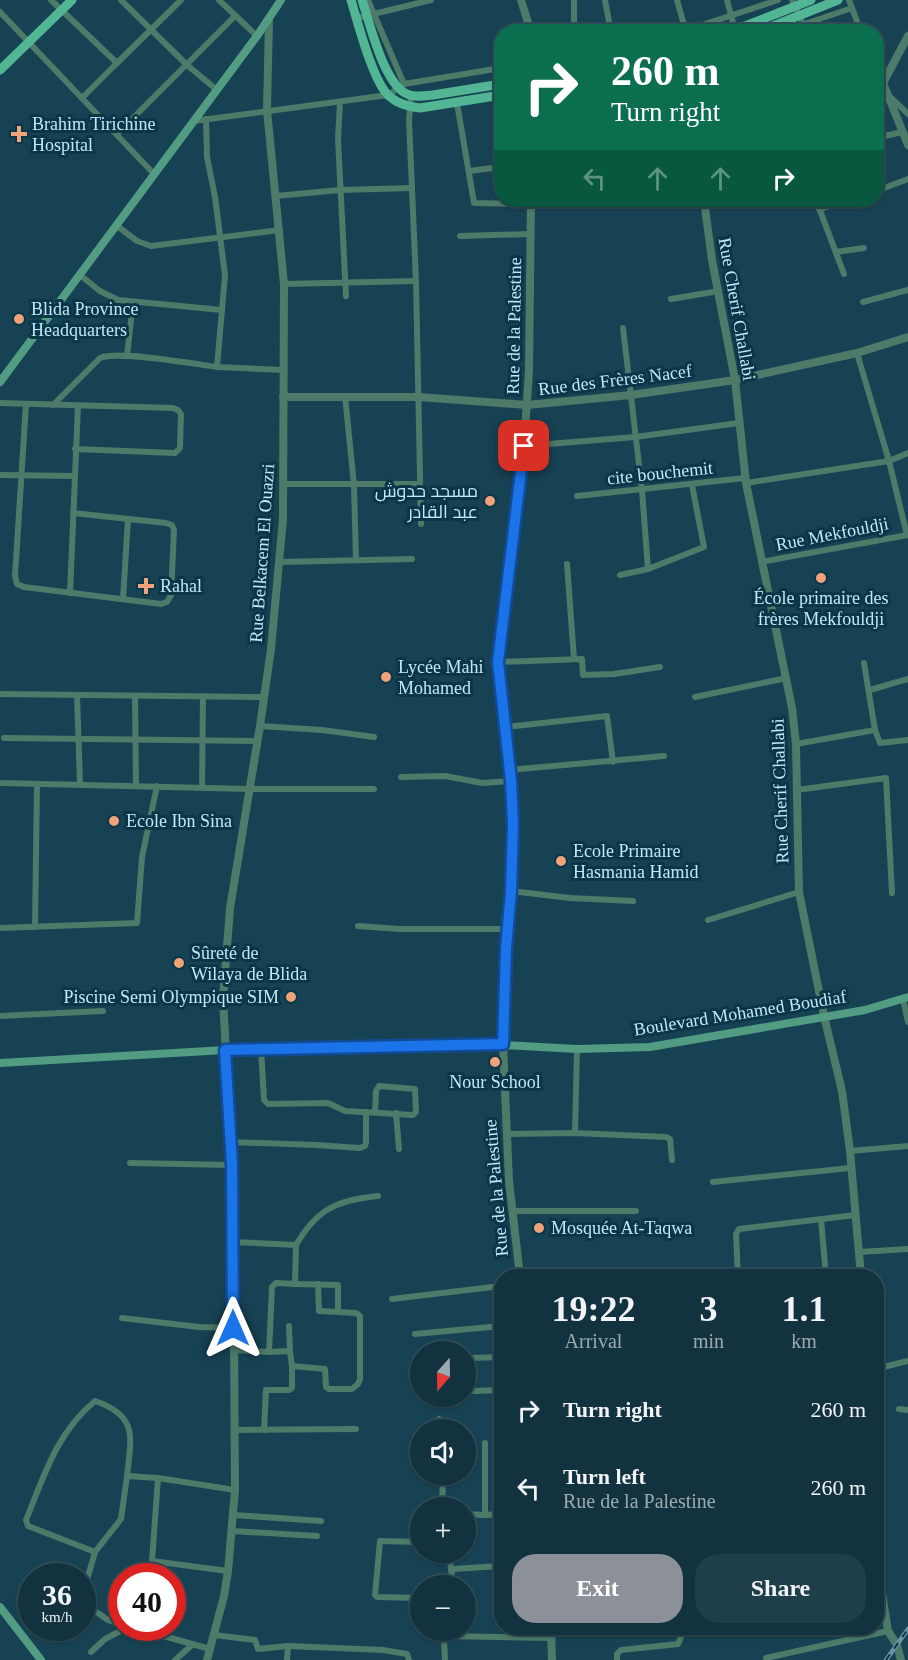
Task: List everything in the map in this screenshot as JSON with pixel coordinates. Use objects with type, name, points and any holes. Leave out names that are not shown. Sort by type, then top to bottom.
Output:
[{"type":"main road","points":[[0,70],[72,0]]},
{"type":"main road","points":[[0,382],[269,20],[281,0]]},
{"type":"main road","points":[[351,0],[377,78],[388,95],[410,108],[494,96]]},
{"type":"main road","points":[[362,0],[371,16],[387,69],[395,84],[402,86],[411,95],[433,95],[494,85]]},
{"type":"main road","points":[[773,24],[798,11],[811,0]]},
{"type":"main road","points":[[755,24],[838,0]]},
{"type":"main road","name":"Boulevard Mohamed Boudiaf","points":[[0,1063],[261,1048],[503,1044],[578,1049],[650,1047],[865,1010],[906,998]]},
{"type":"main road","points":[[0,1607],[41,1660]]},
{"type":"street","points":[[51,0],[117,63]]},
{"type":"street","points":[[122,0],[187,65],[217,90]]},
{"type":"street","points":[[82,98],[181,0]]},
{"type":"street","points":[[219,0],[257,36]]},
{"type":"street","points":[[368,0],[371,16]]},
{"type":"street","points":[[357,18],[431,0]]},
{"type":"street","points":[[521,0],[528,24]]},
{"type":"street","points":[[574,0],[574,24]]},
{"type":"street","points":[[605,0],[610,24]]},
{"type":"street","points":[[677,0],[682,24]]},
{"type":"street","points":[[727,0],[731,24]]},
{"type":"street","points":[[705,24],[778,0]]},
{"type":"street","points":[[849,0],[858,24]]},
{"type":"street","points":[[787,24],[798,11],[852,8]]},
{"type":"street","points":[[0,12],[154,174]]},
{"type":"street","points":[[117,134],[235,16]]},
{"type":"street","name":"Rue Belkacem El Ouazri","points":[[207,1660],[228,1571],[235,1490],[232,1165],[223,999],[230,908],[258,741],[280,562],[284,484],[284,284],[267,110],[269,20]]},
{"type":"street","points":[[884,81],[907,39]]},
{"type":"street","points":[[194,121],[388,95],[402,86],[494,69]]},
{"type":"street","points":[[884,88],[908,145]]},
{"type":"street","points":[[885,92],[908,114]]},
{"type":"street","points":[[411,95],[421,524]]},
{"type":"street","points":[[340,103],[338,139],[346,296]]},
{"type":"street","points":[[457,103],[474,203],[494,203]]},
{"type":"street","points":[[206,119],[207,157],[225,275],[217,367]]},
{"type":"street","points":[[884,136],[902,132]]},
{"type":"street","points":[[469,171],[494,168]]},
{"type":"street","points":[[884,188],[908,180]]},
{"type":"street","points":[[276,196],[340,190],[412,188]]},
{"type":"street","name":"Rue de la Palestine","points":[[519,1269],[506,1134],[503,1044],[513,824],[511,781],[498,662],[527,405],[531,207]]},
{"type":"street","name":"Rue Cherif Challabi","points":[[705,207],[708,236],[735,380],[745,481],[760,562],[787,678],[796,744],[799,892],[842,1091],[850,1151],[860,1269]]},
{"type":"street","points":[[826,207],[819,209],[844,274]]},
{"type":"street","points":[[116,225],[137,241],[152,246],[280,230]]},
{"type":"street","points":[[460,236],[531,234]]},
{"type":"street","points":[[836,252],[864,248]]},
{"type":"street","points":[[80,275],[108,296],[133,302],[222,310]]},
{"type":"street","points":[[284,284],[416,281]]},
{"type":"street","points":[[863,303],[908,290]]},
{"type":"street","points":[[671,299],[719,291]]},
{"type":"street","points":[[127,356],[133,302]]},
{"type":"street","points":[[623,328],[642,490],[648,569]]},
{"type":"street","name":"Rue des Frères Nacef","points":[[283,398],[418,397],[527,405],[631,395],[735,380],[857,353],[908,337]]},
{"type":"street","points":[[857,353],[905,510],[907,535]]},
{"type":"street","points":[[53,405],[100,358],[111,355],[217,367],[284,370]]},
{"type":"street","points":[[345,396],[354,485],[356,560]]},
{"type":"street","points":[[0,403],[175,409],[181,414],[180,448],[177,452],[75,449]]},
{"type":"street","points":[[26,404],[15,580],[17,584],[70,593],[164,603],[171,596],[173,527],[166,523],[73,513]]},
{"type":"street","points":[[70,593],[78,406]]},
{"type":"street","points":[[524,446],[635,437],[739,423]]},
{"type":"street","name":"cite bouchemit","points":[[577,496],[745,481],[889,461],[908,453]]},
{"type":"street","points":[[0,475],[74,476]]},
{"type":"street","points":[[284,484],[420,484]]},
{"type":"street","points":[[620,575],[648,569],[704,547],[692,484]]},
{"type":"street","points":[[123,598],[128,519]]},
{"type":"street","name":"Rue Mekfouldji","points":[[760,562],[907,535]]},
{"type":"street","points":[[280,562],[412,559]]},
{"type":"street","points":[[567,564],[574,659]]},
{"type":"street","points":[[498,662],[582,658],[583,675],[614,674],[660,667]]},
{"type":"street","points":[[864,663],[875,730],[880,743],[908,740]]},
{"type":"street","points":[[695,697],[787,678]]},
{"type":"street","points":[[870,690],[908,679]]},
{"type":"street","points":[[0,694],[263,697]]},
{"type":"street","points":[[77,695],[80,784]]},
{"type":"street","points":[[135,696],[136,786]]},
{"type":"street","points":[[202,787],[203,696]]},
{"type":"street","points":[[505,727],[607,716],[613,762]]},
{"type":"street","points":[[260,726],[322,730],[374,737]]},
{"type":"street","points":[[796,744],[875,730]]},
{"type":"street","points":[[4,738],[258,741]]},
{"type":"street","points":[[509,770],[664,756]]},
{"type":"street","points":[[401,777],[445,776],[482,783],[511,781]]},
{"type":"street","points":[[796,790],[886,778],[892,893]]},
{"type":"street","points":[[0,783],[250,789],[374,789]]},
{"type":"street","points":[[35,927],[36,784]]},
{"type":"street","points":[[0,928],[137,923],[142,857],[157,786]]},
{"type":"street","points":[[511,891],[570,898],[633,901]]},
{"type":"street","points":[[708,920],[799,892]]},
{"type":"street","points":[[358,926],[399,929],[507,929]]},
{"type":"street","points":[[906,998],[908,1022]]},
{"type":"street","points":[[0,1016],[103,1011]]},
{"type":"street","points":[[261,1048],[266,1103],[328,1103],[345,1111],[415,1114],[414,1088],[379,1086],[375,1090],[375,1112]]},
{"type":"street","points":[[575,1133],[578,1049]]},
{"type":"street","points":[[231,1142],[334,1145],[360,1149],[365,1146],[366,1112]]},
{"type":"street","points":[[396,1113],[399,1149]]},
{"type":"street","points":[[506,1134],[575,1133],[668,1137],[672,1160]]},
{"type":"street","points":[[850,1151],[908,1146]]},
{"type":"street","points":[[130,1163],[232,1165]]},
{"type":"street","points":[[713,1182],[850,1168]]},
{"type":"street","points":[[295,1284],[296,1245],[305,1229],[333,1206],[356,1198],[378,1196]]},
{"type":"street","points":[[512,1211],[636,1211]]},
{"type":"street","points":[[738,1269],[736,1234],[738,1229],[855,1215]]},
{"type":"street","points":[[821,1219],[826,1269]]},
{"type":"street","points":[[232,1242],[296,1245]]},
{"type":"street","points":[[858,1252],[908,1249]]},
{"type":"street","points":[[269,1352],[272,1287],[276,1283],[339,1285],[338,1312]]},
{"type":"street","points":[[292,1366],[325,1370],[329,1389],[352,1389],[360,1375],[360,1318],[356,1313],[319,1311],[318,1284]]},
{"type":"street","points":[[392,1299],[494,1287]]},
{"type":"street","points":[[122,1318],[199,1328],[233,1328]]},
{"type":"street","points":[[264,1430],[266,1392],[268,1390],[291,1390],[289,1326]]},
{"type":"street","points":[[415,1334],[494,1327]]},
{"type":"street","points":[[233,1350],[290,1351]]},
{"type":"street","points":[[476,1358],[494,1357]]},
{"type":"street","points":[[884,1367],[908,1360]]},
{"type":"street","points":[[476,1391],[494,1390]]},
{"type":"street","points":[[92,1563],[95,1552],[121,1519],[131,1436],[125,1420],[95,1401],[68,1428],[55,1449],[26,1523],[28,1526],[95,1552]]},
{"type":"street","points":[[899,1410],[908,1410]]},
{"type":"street","points":[[234,1430],[356,1430]]},
{"type":"street","points":[[485,1443],[485,1515]]},
{"type":"street","points":[[127,1476],[158,1478],[235,1490]]},
{"type":"street","points":[[158,1478],[152,1561],[228,1571]]},
{"type":"street","points":[[476,1515],[494,1514]]},
{"type":"street","points":[[234,1515],[321,1521]]},
{"type":"street","points":[[232,1531],[317,1536]]},
{"type":"street","points":[[410,1542],[380,1541],[375,1595],[377,1597],[410,1598]]},
{"type":"street","points":[[451,1563],[452,1575]]},
{"type":"street","points":[[452,1569],[494,1566]]},
{"type":"street","points":[[884,1606],[888,1631],[903,1660],[908,1655]]},
{"type":"street","points":[[884,1632],[888,1631]]},
{"type":"street","points":[[214,1635],[255,1640],[258,1649],[288,1646],[383,1650],[407,1654],[409,1660]]},
{"type":"street","points":[[551,1635],[552,1660]]},
{"type":"street","points":[[617,1660],[616,1654],[621,1650],[678,1644],[681,1635]]},
{"type":"street","points":[[766,1658],[870,1635]]},
{"type":"street","points":[[445,1660],[444,1640],[447,1636],[551,1638]]},
{"type":"street","points":[[91,1652],[108,1637]]},
{"type":"street","points":[[179,1641],[210,1649]]},
{"type":"street","points":[[175,1660],[192,1645]]},
{"type":"street","points":[[287,1660],[288,1646]]},
{"type":"railway","points":[[886,1660],[908,1629]]},
{"type":"place","name":"Brahim Tirichine Hospital","points":[[19,134]]},
{"type":"place","name":"Blida Province Headquarters","points":[[19,319]]},
{"type":"place","name":"مسجد حدوش عبد القادر","points":[[490,501]]},
{"type":"place","name":"École primaire des frères Mekfouldji","points":[[821,578]]},
{"type":"place","name":"Rahal","points":[[146,586]]},
{"type":"place","name":"Lycée Mahi Mohamed","points":[[386,677]]},
{"type":"place","name":"Ecole Ibn Sina","points":[[114,821]]},
{"type":"place","name":"Ecole Primaire Hasmania Hamid","points":[[561,861]]},
{"type":"place","name":"Sûreté de Wilaya de Blida","points":[[179,963]]},
{"type":"place","name":"Piscine Semi Olympique SIM","points":[[291,997]]},
{"type":"place","name":"Nour School","points":[[495,1062]]},
{"type":"place","name":"Mosquée At-Taqwa","points":[[539,1228]]},
{"type":"route","points":[[233,1328],[232,1165],[225,1050],[503,1044],[513,824],[511,781],[498,662],[524,446]]}]
